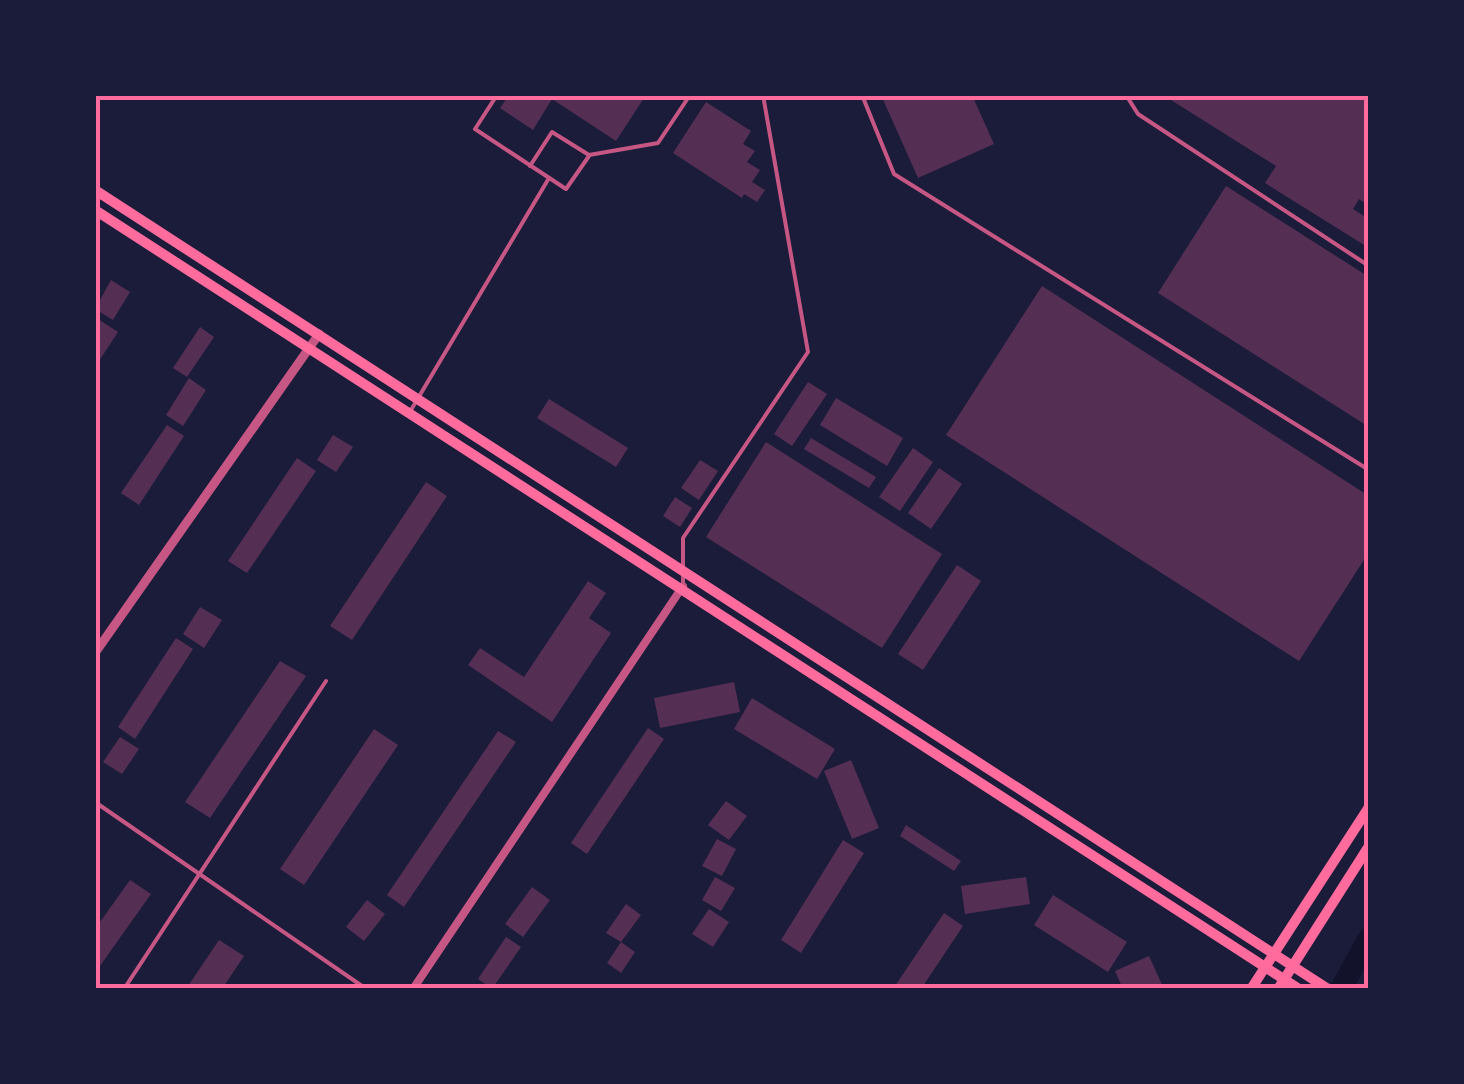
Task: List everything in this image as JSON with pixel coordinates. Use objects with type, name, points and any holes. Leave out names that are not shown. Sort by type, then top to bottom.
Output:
[{"type":"main road","points":[[95,190],[1328,989]]},
{"type":"main road","points":[[95,210],[1266,966],[1282,986],[1299,989]]},
{"type":"main road","points":[[1251,989],[1369,807]]},
{"type":"main road","points":[[1282,986],[1369,846]]},
{"type":"street","points":[[95,654],[320,334]]},
{"type":"street","points":[[413,989],[682,586]]},
{"type":"lane","points":[[497,95],[475,129],[530,166],[566,189],[589,156]]},
{"type":"lane","points":[[530,166],[552,132],[589,156],[658,143],[690,95]]},
{"type":"lane","points":[[682,586],[682,538],[808,352],[763,95]]},
{"type":"lane","points":[[862,95],[894,174],[1369,470]]},
{"type":"lane","points":[[1126,95],[1138,114],[1369,266]]},
{"type":"lane","points":[[409,413],[549,178]]},
{"type":"lane","points":[[124,989],[326,681]]},
{"type":"lane","points":[[95,802],[362,986]]},
{"type":"building","points":[[509,95],[646,95],[616,141],[552,99],[533,130],[500,108]]},
{"type":"building","points":[[881,95],[972,95],[994,144],[918,178]]},
{"type":"building","points":[[1163,95],[1369,95],[1369,206],[1359,199],[1353,209],[1369,219],[1369,248],[1265,183],[1276,166]]},
{"type":"building","points":[[706,102],[751,131],[743,144],[755,151],[747,162],[760,170],[752,182],[765,190],[757,202],[744,194],[742,198],[673,153]]},
{"type":"building","points":[[1226,186],[1369,277],[1369,427],[1158,293]]},
{"type":"building","points":[[111,280],[130,292],[113,320],[95,309]]},
{"type":"building","points":[[1042,286],[1369,496],[1369,552],[1299,661],[946,435]]},
{"type":"building","points":[[98,319],[118,332],[95,367],[95,323]]},
{"type":"building","points":[[200,327],[214,337],[187,377],[173,368]]},
{"type":"building","points":[[189,378],[206,390],[183,426],[166,415]]},
{"type":"building","points":[[808,382],[827,394],[792,446],[774,434]]},
{"type":"building","points":[[836,398],[903,438],[887,466],[820,425]]},
{"type":"building","points":[[549,399],[628,448],[616,467],[537,418]]},
{"type":"building","points":[[167,425],[184,436],[139,505],[121,493]]},
{"type":"building","points":[[333,435],[353,447],[336,472],[317,460]]},
{"type":"building","points":[[811,438],[876,477],[869,488],[804,449]]},
{"type":"building","points":[[766,442],[942,554],[882,648],[706,537]]},
{"type":"building","points":[[913,448],[933,462],[900,511],[879,497]]},
{"type":"building","points":[[297,458],[316,471],[247,573],[228,561]]},
{"type":"building","points":[[700,460],[718,471],[699,500],[681,488]]},
{"type":"building","points":[[939,468],[962,484],[931,529],[908,513]]},
{"type":"building","points":[[426,482],[447,496],[352,640],[330,626]]},
{"type":"building","points":[[675,497],[692,508],[680,527],[663,516]]},
{"type":"building","points":[[957,565],[981,581],[923,670],[898,654]]},
{"type":"building","points":[[588,581],[606,593],[589,618],[611,633],[552,722],[468,665],[480,648],[524,677]]},
{"type":"building","points":[[200,607],[222,620],[204,648],[183,634]]},
{"type":"building","points":[[176,638],[193,649],[135,739],[118,727]]},
{"type":"building","points":[[280,661],[306,676],[210,818],[185,802]]},
{"type":"building","points":[[734,682],[740,712],[660,728],[654,698]]},
{"type":"building","points":[[752,698],[835,749],[817,779],[734,729]]},
{"type":"building","points":[[648,728],[664,739],[587,854],[571,843]]},
{"type":"building","points":[[374,729],[398,745],[304,885],[280,869]]},
{"type":"building","points":[[498,731],[516,742],[404,907],[387,895]]},
{"type":"building","points":[[120,737],[139,749],[122,774],[103,762]]},
{"type":"building","points":[[851,760],[879,828],[852,839],[824,771]]},
{"type":"building","points":[[726,801],[747,816],[729,840],[708,825]]},
{"type":"building","points":[[906,825],[961,861],[954,871],[900,836]]},
{"type":"building","points":[[717,839],[736,849],[722,876],[702,866]]},
{"type":"building","points":[[843,840],[864,853],[801,953],[781,940]]},
{"type":"building","points":[[715,877],[735,888],[721,911],[702,900]]},
{"type":"building","points":[[1026,877],[1030,904],[965,914],[961,886]]},
{"type":"building","points":[[130,880],[151,894],[95,973],[95,929]]},
{"type":"building","points":[[532,887],[550,900],[523,937],[505,924]]},
{"type":"building","points":[[1053,895],[1127,942],[1108,972],[1034,925]]},
{"type":"building","points":[[367,900],[385,914],[364,941],[346,927]]},
{"type":"building","points":[[626,904],[641,915],[621,942],[606,933]]},
{"type":"building","points":[[709,909],[729,922],[713,947],[692,934]]},
{"type":"building","points":[[944,913],[963,926],[921,989],[893,989]]},
{"type":"building","points":[[506,937],[521,947],[492,989],[478,979]]},
{"type":"building","points":[[219,940],[244,956],[222,989],[186,989]]},
{"type":"building","points":[[621,942],[635,952],[621,973],[607,963]]},
{"type":"building","points":[[1149,956],[1164,989],[1123,989],[1115,971]]},
{"type":"waterway","points":[[1341,989],[1369,938]]}]
